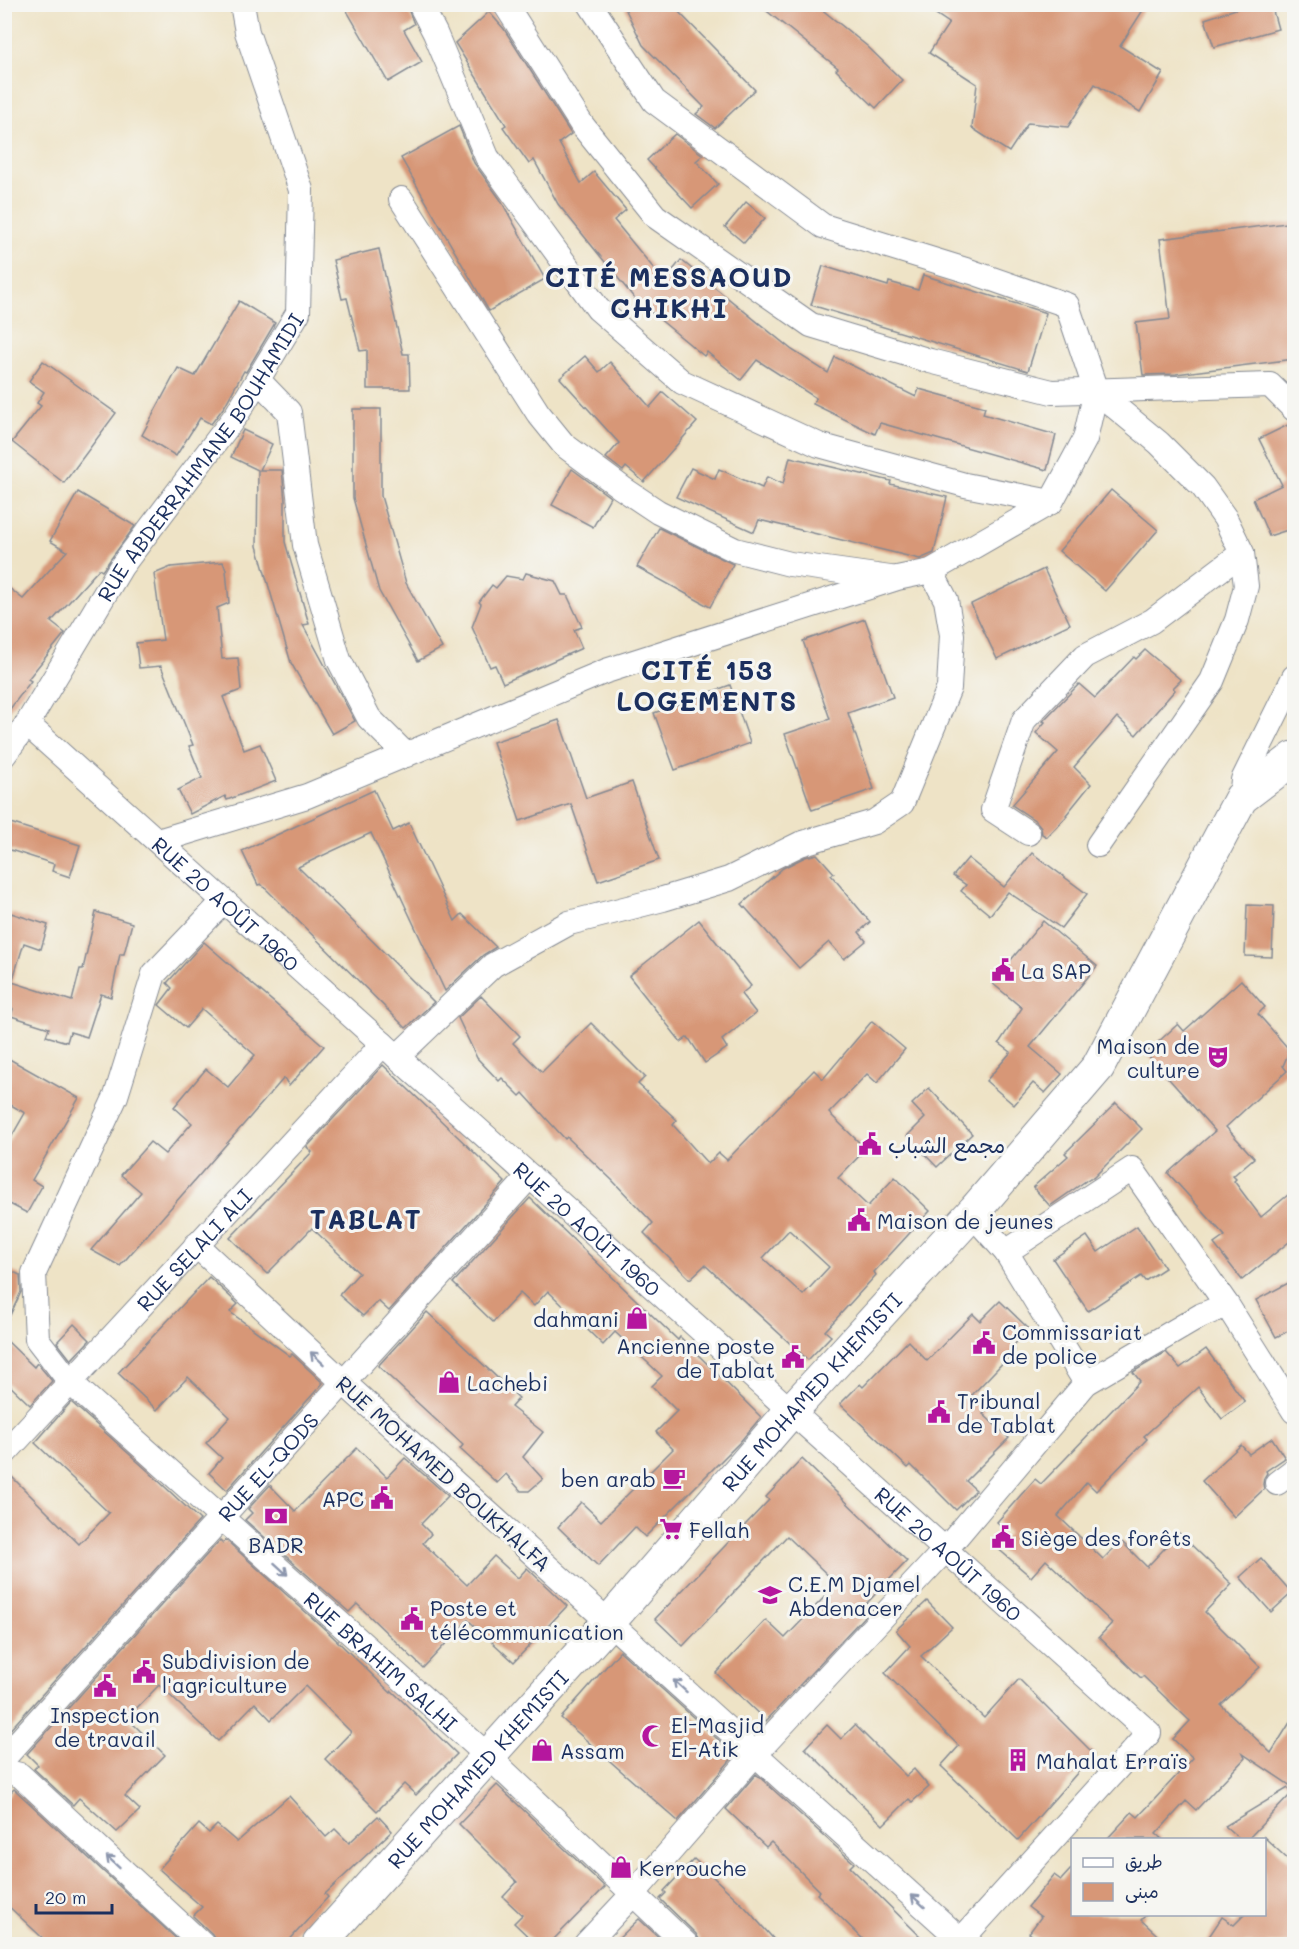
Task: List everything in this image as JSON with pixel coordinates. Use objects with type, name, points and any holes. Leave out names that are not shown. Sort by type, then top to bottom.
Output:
[{"type":"main road","points":[[1241,798],[1294,758]]},
{"type":"main road","name":"RUE MOHAMED KHEMISTI","points":[[319,1944],[609,1622],[791,1411],[975,1210],[1098,1067],[1241,798]]},
{"type":"street","name":"RUE ABDERRAHMANE BOUHAMIDI","points":[[4,755],[27,724],[121,567],[237,414],[298,313],[301,190],[247,32],[242,4]]},
{"type":"street","points":[[420,4],[435,33],[488,156],[598,309],[682,382],[819,445],[965,486],[1051,502]]},
{"type":"street","points":[[505,4],[582,125],[655,216],[811,325],[930,361],[1052,392],[1270,385],[1294,409]]},
{"type":"street","points":[[158,842],[307,796],[606,671],[897,578],[931,571],[1051,502],[1085,439],[1096,391],[1067,305],[972,272],[823,226],[654,101],[590,4]]},
{"type":"street","points":[[401,199],[538,413],[564,445],[658,512],[735,550],[790,564],[897,578]]},
{"type":"street","points":[[258,380],[289,412],[305,545],[339,660],[369,718],[406,755]]},
{"type":"street","points":[[1096,391],[1159,443],[1203,487],[1225,518],[1242,553],[1246,586],[1237,620],[1212,681],[1098,845]]},
{"type":"street","points":[[1028,833],[993,810],[1024,720],[1085,656],[1152,621],[1242,553]]},
{"type":"street","name":"RUE SELALI ALI","points":[[4,1454],[196,1245],[390,1050],[493,965],[569,923],[729,879],[800,844],[874,822],[902,803],[949,688],[952,635],[946,600],[931,571]]},
{"type":"street","points":[[1241,798],[1243,780],[1294,677]]},
{"type":"street","name":"RUE 20 AOÛT 1960","points":[[27,724],[1149,1733],[962,1940]]},
{"type":"street","name":"RUE BRAHIM SALHI","points":[[224,901],[154,974],[116,1096],[34,1273],[37,1339],[71,1383],[488,1756],[686,1944]]},
{"type":"street","points":[[1006,1252],[1132,1168],[1227,1305],[1294,1411]]},
{"type":"street","name":"RUE EL-QODS","points":[[4,1758],[530,1176]]},
{"type":"street","points":[[975,1210],[981,1224],[1006,1252],[1086,1383]]},
{"type":"street","name":"RUE MOHAMED BOUKHALFA","points":[[196,1245],[344,1382],[962,1940]]},
{"type":"street","points":[[586,1944],[756,1754],[946,1550],[1086,1383],[1202,1315],[1227,1305]]},
{"type":"street","points":[[4,1771],[20,1775],[202,1944]]},
{"type":"building","points":[[343,4],[406,4],[414,24],[404,30],[422,62],[388,82]]},
{"type":"building","points":[[623,4],[671,4],[755,90],[715,128],[696,114],[704,107],[643,45]]},
{"type":"building","points":[[758,4],[815,4],[867,46],[902,80],[876,108],[836,70],[838,68]]},
{"type":"building","points":[[921,4],[1147,4],[1120,46],[1163,73],[1140,112],[1095,84],[1068,127],[1028,123],[1009,152],[972,128],[977,84],[929,53],[949,23]]},
{"type":"building","points":[[1251,4],[1271,4],[1278,29],[1214,47],[1205,19]]},
{"type":"building","points":[[489,12],[504,29],[571,134],[559,143],[581,183],[594,172],[626,210],[614,220],[664,281],[681,260],[792,350],[828,373],[835,357],[916,397],[919,389],[985,407],[983,414],[1056,435],[1047,470],[880,423],[875,434],[813,404],[816,398],[757,360],[741,380],[707,352],[704,356],[635,299],[558,204],[534,160],[529,164],[503,127],[506,125],[455,43]]},
{"type":"building","points":[[459,126],[474,163],[500,199],[545,279],[489,311],[401,158]]},
{"type":"building","points":[[675,134],[703,155],[696,161],[718,184],[692,208],[647,160]]},
{"type":"building","points":[[746,202],[765,218],[744,243],[725,227]]},
{"type":"building","points":[[1294,222],[1294,359],[1176,374],[1143,375],[1136,323],[1170,319],[1160,239]]},
{"type":"building","points":[[379,249],[403,354],[409,354],[410,389],[367,389],[367,350],[360,351],[347,298],[342,299],[333,260]]},
{"type":"building","points":[[823,266],[888,286],[889,282],[918,290],[923,275],[1046,313],[1028,371],[811,305]]},
{"type":"building","points":[[239,301],[275,323],[224,407],[211,424],[200,418],[176,456],[142,435],[178,368],[195,376]]},
{"type":"building","points":[[585,356],[599,372],[610,362],[650,407],[663,392],[697,422],[644,482],[626,467],[623,471],[606,458],[619,443],[560,378]]},
{"type":"building","points":[[43,361],[116,413],[64,483],[12,442],[41,406],[37,403],[44,392],[29,381]]},
{"type":"building","points":[[353,409],[381,409],[381,496],[406,583],[442,648],[418,661],[379,591],[353,498]]},
{"type":"building","points":[[1294,423],[1294,528],[1269,536],[1253,499],[1282,485],[1259,439]]},
{"type":"building","points":[[243,430],[272,444],[260,470],[282,470],[285,542],[309,624],[303,625],[355,721],[332,734],[291,663],[257,546],[258,470],[231,457]]},
{"type":"building","points":[[790,457],[947,497],[934,553],[920,559],[759,520],[754,532],[676,497],[691,468],[715,479],[719,469],[762,488],[767,477],[783,484]]},
{"type":"building","points":[[572,469],[610,497],[593,527],[552,505]]},
{"type":"building","points":[[1111,490],[1158,530],[1105,591],[1059,551]]},
{"type":"building","points":[[78,492],[135,526],[102,571],[99,569],[51,622],[65,633],[28,679],[31,681],[4,717],[4,584],[23,599],[67,551],[50,541]]},
{"type":"building","points":[[659,528],[733,564],[710,607],[637,567]]},
{"type":"building","points":[[223,562],[226,570],[229,603],[217,608],[222,659],[238,658],[241,690],[223,697],[244,750],[260,744],[276,781],[227,800],[225,796],[190,814],[178,790],[202,778],[189,746],[193,745],[161,666],[139,668],[136,643],[163,640],[154,574],[171,567]]},
{"type":"building","points":[[1044,569],[1070,624],[997,659],[971,604]]},
{"type":"building","points":[[526,573],[555,581],[562,595],[567,595],[582,627],[574,630],[582,648],[503,683],[495,665],[490,667],[472,627],[481,604],[479,602],[492,585],[496,588],[506,576],[523,579]]},
{"type":"building","points":[[865,619],[893,697],[848,713],[874,789],[812,810],[785,734],[830,719],[803,641]]},
{"type":"building","points":[[1145,650],[1181,680],[1136,735],[1117,717],[1074,767],[1091,784],[1067,816],[1047,837],[1042,834],[1041,827],[1036,821],[1012,805],[1058,752],[1036,733],[1045,722],[1043,721],[1079,684],[1095,698],[1134,657],[1136,659]]},
{"type":"building","points":[[730,685],[750,743],[675,770],[654,713]]},
{"type":"building","points":[[559,720],[586,798],[632,782],[659,860],[598,881],[571,804],[520,821],[493,742]]},
{"type":"building","points":[[374,790],[393,831],[409,823],[455,921],[462,914],[496,947],[483,955],[445,991],[371,833],[298,867],[434,1002],[406,1028],[261,884],[258,885],[242,851]]},
{"type":"building","points":[[4,821],[80,845],[70,877],[52,871],[54,864],[4,848]]},
{"type":"building","points":[[1032,853],[1087,894],[1061,928],[1008,892],[990,915],[961,891],[966,885],[953,876],[968,858],[1004,887]]},
{"type":"building","points":[[817,854],[834,873],[831,875],[870,922],[859,932],[866,941],[844,959],[829,942],[799,968],[742,904],[783,868]]},
{"type":"building","points":[[1247,905],[1274,906],[1272,957],[1245,956]]},
{"type":"building","points":[[96,912],[132,923],[124,954],[120,954],[111,997],[101,994],[87,1037],[70,1032],[67,1042],[46,1036],[49,1028],[11,1016],[13,1009],[4,1006],[4,933],[11,913],[48,925],[41,949],[24,943],[12,982],[72,1001],[80,969],[83,969]]},
{"type":"building","points":[[699,920],[751,986],[741,994],[756,1013],[722,1040],[727,1048],[705,1063],[688,1037],[681,1042],[629,976]]},
{"type":"building","points":[[1043,921],[1097,966],[1030,1047],[1062,1074],[1045,1093],[1033,1083],[1014,1105],[986,1081],[1011,1052],[999,1043],[1022,1008],[992,983]]},
{"type":"building","points":[[204,942],[324,1046],[289,1086],[284,1078],[120,1266],[91,1250],[141,1192],[121,1175],[150,1142],[165,1154],[192,1123],[174,1107],[206,1069],[228,1087],[255,1055],[202,1009],[186,1028],[159,1005],[172,988],[167,983]]},
{"type":"building","points":[[1241,980],[1265,1007],[1258,1014],[1287,1047],[1288,1054],[1283,1066],[1287,1071],[1226,1127],[1254,1158],[1233,1176],[1236,1179],[1234,1181],[1261,1217],[1294,1190],[1294,1238],[1242,1280],[1214,1244],[1225,1236],[1168,1173],[1215,1131],[1146,1053],[1178,1024],[1184,1031]]},
{"type":"building","points":[[481,996],[520,1036],[513,1043],[542,1072],[591,1023],[645,1077],[638,1084],[677,1120],[673,1125],[708,1164],[719,1153],[727,1160],[814,1070],[823,1079],[872,1021],[905,1049],[877,1083],[867,1074],[829,1113],[866,1149],[838,1178],[868,1206],[895,1177],[930,1211],[874,1272],[876,1275],[825,1331],[831,1336],[808,1360],[705,1265],[690,1279],[644,1233],[653,1223],[612,1180],[567,1137],[565,1139],[523,1093],[520,1096],[502,1078],[499,1081],[477,1058],[458,1018]],"holes":[[[789,1230],[829,1267],[803,1295],[763,1258]]]},
{"type":"building","points":[[4,1056],[79,1098],[32,1180],[42,1186],[27,1213],[4,1201],[4,1150],[25,1113],[4,1101]]},
{"type":"building","points":[[383,1065],[505,1182],[389,1311],[378,1301],[363,1316],[339,1295],[359,1273],[312,1228],[267,1274],[230,1238],[312,1152],[307,1147]]},
{"type":"building","points":[[929,1088],[972,1134],[937,1167],[907,1136],[925,1118],[912,1104]]},
{"type":"building","points":[[1116,1103],[1142,1129],[1093,1178],[1050,1206],[1033,1187],[1068,1156],[1065,1153]]},
{"type":"building","points":[[530,1198],[678,1340],[680,1337],[761,1417],[739,1443],[645,1537],[635,1527],[598,1566],[558,1527],[581,1502],[601,1521],[673,1449],[656,1432],[677,1411],[652,1386],[662,1376],[615,1332],[603,1345],[548,1291],[534,1306],[520,1293],[493,1322],[453,1283]]},
{"type":"building","points":[[1137,1226],[1165,1268],[1145,1281],[1141,1276],[1088,1311],[1053,1259],[1087,1236],[1098,1252]]},
{"type":"building","points":[[4,1268],[20,1275],[21,1292],[4,1328]]},
{"type":"building","points":[[209,1277],[238,1304],[230,1312],[290,1356],[292,1354],[323,1383],[227,1490],[209,1473],[222,1458],[206,1443],[230,1417],[188,1377],[157,1410],[118,1373]]},
{"type":"building","points":[[1294,1280],[1294,1328],[1276,1337],[1256,1300]]},
{"type":"building","points":[[1000,1301],[1029,1329],[1012,1347],[1015,1350],[972,1395],[987,1410],[983,1414],[1009,1438],[966,1481],[976,1490],[956,1510],[911,1465],[908,1468],[840,1404],[860,1384],[863,1387],[908,1341],[927,1361],[973,1314],[980,1321]]},
{"type":"building","name":"Lachebi","points":[[427,1312],[519,1398],[511,1407],[543,1432],[523,1457],[543,1479],[529,1491],[521,1491],[506,1474],[497,1483],[460,1449],[463,1445],[378,1366]]},
{"type":"building","points":[[74,1324],[90,1340],[71,1360],[57,1342]]},
{"type":"building","points":[[4,1338],[34,1367],[37,1363],[52,1381],[30,1405],[4,1380]]},
{"type":"building","points":[[1206,1349],[1245,1402],[1222,1419],[1198,1387],[1144,1436],[1147,1439],[1096,1491],[1087,1482],[1058,1516],[1103,1559],[1121,1541],[1147,1567],[1179,1533],[1232,1584],[1205,1612],[1260,1667],[1221,1705],[1271,1753],[1294,1716],[1294,1788],[1243,1754],[1245,1758],[1196,1810],[1186,1801],[1156,1834],[1161,1838],[1108,1838],[1132,1812],[1138,1817],[1193,1758],[1173,1739],[1190,1721],[1099,1637],[1112,1623],[1046,1560],[1031,1577],[996,1547],[1009,1533],[997,1522],[1035,1479],[1041,1484],[1140,1381],[1133,1372],[1166,1352],[1180,1368]]},
{"type":"building","points":[[71,1402],[200,1520],[7,1733],[4,1731],[4,1469],[79,1544],[109,1513],[35,1443]]},
{"type":"building","points":[[1272,1438],[1285,1458],[1266,1471],[1264,1489],[1234,1517],[1202,1481],[1241,1445],[1249,1454]]},
{"type":"building","points":[[357,1448],[387,1477],[405,1458],[448,1496],[421,1524],[431,1534],[423,1543],[467,1585],[494,1556],[518,1578],[527,1568],[567,1606],[514,1662],[468,1620],[423,1668],[357,1604],[349,1612],[245,1520],[252,1513],[248,1509],[270,1485],[295,1511]]},
{"type":"building","name":"C.E.M Djamel Abdenacer","points":[[802,1459],[907,1561],[867,1603],[872,1608],[766,1721],[716,1673],[766,1620],[785,1638],[837,1584],[787,1536],[683,1646],[655,1619],[769,1500],[766,1497]]},
{"type":"building","points":[[220,1540],[223,1543],[226,1540],[329,1633],[457,1754],[416,1795],[404,1784],[377,1811],[325,1759],[351,1732],[305,1686],[271,1720],[255,1703],[218,1741],[159,1685],[127,1718],[165,1755],[125,1796],[140,1810],[117,1832],[79,1798],[73,1805],[34,1769],[38,1765],[27,1754]]},
{"type":"building","points":[[1261,1558],[1292,1593],[1271,1612],[1240,1577]]},
{"type":"building","name":"Mahalat Erraïs","points":[[927,1601],[952,1627],[921,1656],[984,1718],[1019,1679],[1094,1754],[1018,1840],[941,1766],[959,1746],[885,1673],[910,1646],[896,1630]]},
{"type":"building","name":"El-Masjid El-Atik","points":[[620,1651],[735,1755],[678,1821],[561,1718]]},
{"type":"building","points":[[827,1725],[841,1739],[855,1725],[906,1776],[914,1769],[929,1787],[912,1802],[909,1799],[883,1825],[805,1748]]},
{"type":"building","points":[[756,1774],[854,1863],[850,1867],[928,1944],[868,1944],[817,1894],[820,1891],[771,1842],[766,1847],[726,1809]]},
{"type":"building","points":[[497,1785],[605,1887],[549,1944],[536,1944],[514,1923],[522,1915],[503,1897],[517,1882],[459,1824]]},
{"type":"building","points":[[1288,1788],[1292,1793],[1249,1838],[1239,1838],[1225,1826]]},
{"type":"building","points":[[14,1789],[182,1944],[49,1944],[4,1902],[4,1799]]},
{"type":"building","points":[[289,1796],[326,1837],[335,1829],[349,1843],[378,1816],[392,1831],[325,1894],[328,1897],[286,1944],[216,1944],[212,1934],[193,1916],[202,1907],[159,1869],[199,1824],[209,1833],[217,1825],[237,1842]]},
{"type":"building","points":[[1266,1839],[1294,1865],[1294,1944],[1204,1944],[1222,1917],[1234,1925],[1243,1916],[1266,1916]]},
{"type":"building","points":[[694,1859],[745,1907],[778,1944],[700,1944],[696,1934],[660,1899],[666,1893],[664,1891]]},
{"type":"building","points":[[1071,1869],[1071,1916],[1145,1916],[1141,1920],[1167,1944],[1135,1944],[1126,1936],[1119,1944],[1044,1944],[1029,1933],[1041,1917],[1028,1907],[1054,1875],[1061,1880]]},
{"type":"building","points":[[639,1919],[666,1944],[613,1944]]},
{"type":"place","name":"La SAP","points":[[1003,970]]},
{"type":"place","name":"Maison de culture","points":[[1218,1057]]},
{"type":"place","name":"مجمع الشباب","points":[[870,1144]]},
{"type":"place","name":"Maison de jeunes","points":[[859,1220]]},
{"type":"place","name":"dahmani","points":[[637,1318]]},
{"type":"place","name":"Commissariat de police","points":[[984,1343]]},
{"type":"place","name":"Ancienne poste de Tablat","points":[[793,1357]]},
{"type":"place","name":"Lachebi","points":[[449,1382]]},
{"type":"place","name":"Tribunal de Tablat","points":[[939,1412]]},
{"type":"place","name":"ben arab","points":[[674,1478]]},
{"type":"place","name":"APC","points":[[382,1498]]},
{"type":"place","name":"BADR","points":[[276,1516]]},
{"type":"place","name":"Fellah","points":[[671,1529]]},
{"type":"place","name":"Siège des forêts","points":[[1003,1537]]},
{"type":"place","name":"C.E.M Djamel Abdenacer","points":[[770,1595]]},
{"type":"place","name":"Poste et télécommunication","points":[[412,1619]]},
{"type":"place","name":"Subdivision de l'agriculture","points":[[144,1672]]},
{"type":"place","name":"Inspection de travail","points":[[105,1686]]},
{"type":"place","name":"El-Masjid El-Atik","points":[[653,1736]]},
{"type":"place","name":"Assam","points":[[542,1750]]},
{"type":"place","name":"Mahalat Erraïs","points":[[1018,1760]]},
{"type":"place","name":"Kerrouche","points":[[621,1867]]},
{"type":"district","name":"CITÉ MESSAOUD CHIKHI","points":[[669,292]]},
{"type":"district","name":"CITÉ 153 LOGEMENTS","points":[[707,684]]},
{"type":"district","name":"TABLAT","points":[[366,1218]]}]
